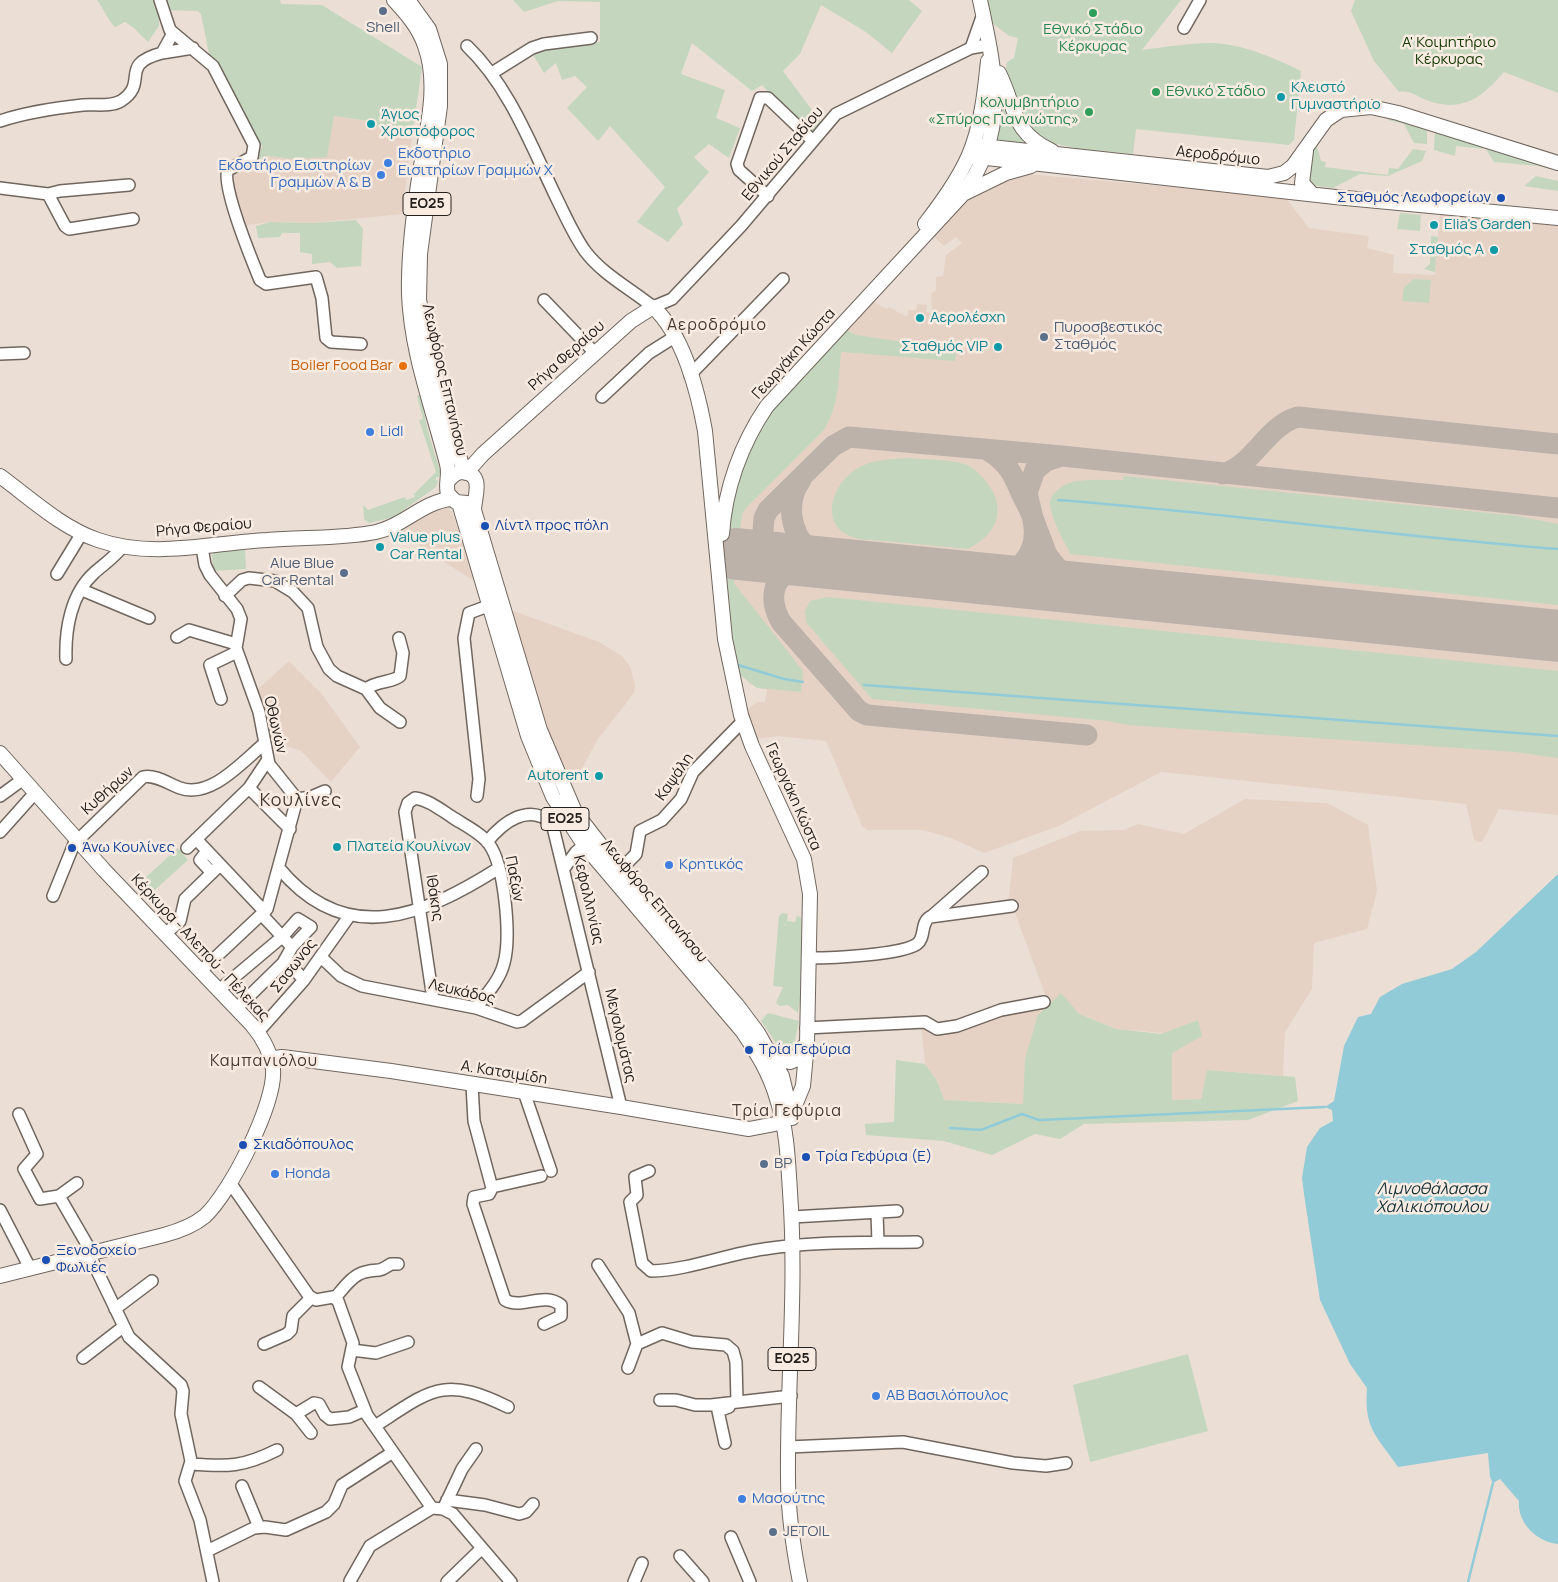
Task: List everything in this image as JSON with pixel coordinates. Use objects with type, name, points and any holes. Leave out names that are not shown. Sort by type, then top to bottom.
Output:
[{"type":"main road","name":"Λεωφόρος Επτανήσου","points":[[394,0],[419,32],[426,47],[430,70],[430,102],[413,225],[409,295],[417,348],[449,480],[447,490],[455,501],[542,775],[560,810],[588,841],[743,1032],[761,1060],[782,1110]]},
{"type":"main road","name":"Λεωφόρος Επτανήσου","points":[[408,0],[430,29],[440,64],[440,106],[423,230],[419,292],[422,317],[431,360],[471,480],[476,518],[540,730],[588,841],[620,870],[737,1005],[767,1046],[782,1076],[782,1110]]},
{"type":"main road","name":"Γεωργάκη Κώστα","points":[[712,505],[735,470],[760,417],[774,397],[962,194],[985,152],[995,102],[994,64],[988,47],[980,0]]},
{"type":"main road","name":"Γεωργάκη Κώστα","points":[[897,264],[947,194],[971,150],[983,100],[988,47]]},
{"type":"main road","points":[[994,64],[1020,127],[1036,143],[1062,155]]},
{"type":"main road","name":"Αεροδρόμιο","points":[[985,152],[1042,164],[1178,173],[1276,176],[1293,166],[1326,120],[1333,114],[1354,108],[1371,108],[1398,113],[1558,163]]},
{"type":"main road","points":[[1308,146],[1302,183],[1312,194]]},
{"type":"main road","points":[[971,150],[985,152]]},
{"type":"main road","name":"Αεροδρόμιο","points":[[985,152],[1062,155],[1312,194],[1558,218]]},
{"type":"main road","points":[[962,194],[1013,171],[1042,164]]},
{"type":"main road","name":"Ρήγα Φεραίου","points":[[471,480],[483,454],[630,321],[653,307]]},
{"type":"main road","name":"Γεωργάκη Κώστα","points":[[653,307],[665,319],[676,336],[690,375],[703,421],[728,655],[743,721],[752,746],[794,834],[806,866],[810,894],[805,1037],[796,1085],[782,1110]]},
{"type":"main road","points":[[709,468],[735,470]]},
{"type":"main road","name":"Γεωργάκη Κώστα","points":[[719,577],[724,508],[735,470]]},
{"type":"main road","name":"Λεωφόρος Επτανήσου","points":[[449,480],[455,474],[471,480]]},
{"type":"main road","name":"Ρήγα Φεραίου","points":[[0,476],[82,533],[105,542],[123,546],[155,549],[202,547],[236,542],[374,532],[399,523],[424,506],[449,480]]},
{"type":"main road","points":[[455,501],[470,501],[471,480]]},
{"type":"main road","name":"Ρήγα Φεραίου","points":[[424,506],[455,501]]},
{"type":"main road","name":"Κέρκυρα - Αλεπού - Πέλεκας","points":[[0,1276],[183,1229],[210,1210],[230,1184],[267,1101],[272,1080],[270,1059],[258,1032],[2,760]]},
{"type":"main road","points":[[767,1046],[777,1057],[788,1062],[795,1060],[805,1037]]},
{"type":"main road","name":"Α. Κατσιμίδη","points":[[270,1059],[290,1058],[472,1084],[748,1129],[758,1129],[782,1110]]},
{"type":"main road","name":"Α. Κατσιμίδη","points":[[732,1125],[756,1121],[782,1110]]},
{"type":"main road","name":"ΕΟ25","points":[[782,1110],[788,1155],[792,1216],[791,1396],[788,1447],[790,1511],[800,1582]]},
{"type":"main road","name":"ΕΟ25","points":[[782,1110],[796,1174],[792,1216]]},
{"type":"main road","points":[[748,1129],[774,1135],[782,1141],[788,1155]]},
{"type":"street","points":[[160,0],[164,18],[173,33],[213,66],[255,146],[252,157],[228,170],[225,179],[239,230],[260,280],[266,284],[316,277],[322,298],[326,338],[331,342],[361,344]]},
{"type":"street","points":[[1184,28],[1200,0]]},
{"type":"street","points":[[971,48],[983,14]]},
{"type":"street","points":[[162,53],[173,33]]},
{"type":"street","points":[[492,73],[532,48],[544,44],[591,38]]},
{"type":"street","points":[[467,46],[492,73],[586,252],[600,266],[653,307]]},
{"type":"street","name":"Εθνικού Σταδίου","points":[[653,307],[672,299],[768,196],[830,120],[841,110],[916,77],[971,48],[988,47]]},
{"type":"street","points":[[0,121],[29,113],[118,103],[132,91],[140,62],[148,57],[162,53],[193,48]]},
{"type":"street","points":[[768,196],[739,170],[736,164],[760,98],[768,98],[813,142]]},
{"type":"street","points":[[0,188],[48,194],[60,191],[129,185]]},
{"type":"street","points":[[48,194],[65,226],[69,229],[132,219]]},
{"type":"street","points":[[690,375],[783,279]]},
{"type":"street","points":[[544,300],[595,353]]},
{"type":"street","points":[[602,397],[649,353],[676,336]]},
{"type":"street","points":[[0,354],[24,352]]},
{"type":"street","points":[[57,574],[82,533]]},
{"type":"street","points":[[66,659],[66,626],[82,590],[93,574],[123,546]]},
{"type":"street","points":[[202,547],[205,565],[225,596],[237,609],[241,619],[236,648],[210,665],[222,699]]},
{"type":"street","points":[[225,596],[242,580],[249,578],[274,581],[293,592],[308,608],[318,647],[329,669],[336,676],[366,688],[380,708],[400,722]]},
{"type":"street","points":[[82,590],[149,618]]},
{"type":"street","points":[[477,796],[479,778],[473,738],[464,633],[469,613],[488,606]]},
{"type":"street","points":[[177,636],[189,630],[236,648]]},
{"type":"street","points":[[366,688],[372,684],[396,679],[400,676],[403,653],[399,638]]},
{"type":"street","name":"Οθωνών","points":[[236,648],[259,712],[268,761],[297,799]]},
{"type":"street","name":"Καψάλη","points":[[620,870],[636,854],[640,831],[662,820],[668,814],[681,799],[693,772],[743,721]]},
{"type":"street","name":"Κυθήρων","points":[[77,840],[143,777],[154,778],[188,790],[200,789],[220,779],[265,743]]},
{"type":"street","points":[[268,761],[249,788],[191,844],[207,851],[216,869],[263,914],[292,947]]},
{"type":"street","points":[[0,796],[22,780]]},
{"type":"street","points":[[249,788],[290,829]]},
{"type":"street","points":[[201,971],[263,914],[279,868],[297,799],[311,797],[325,791]]},
{"type":"street","points":[[0,832],[34,794]]},
{"type":"street","name":"Παξών","points":[[408,803],[415,798],[426,802],[487,842],[494,852],[506,917],[506,955],[502,971],[476,1008]]},
{"type":"street","name":"Ιθάκης","points":[[408,803],[405,812],[434,999]]},
{"type":"street","name":"Κεφαλληνίας","points":[[487,842],[502,826],[515,817],[537,816],[547,819],[556,832],[589,972]]},
{"type":"street","points":[[53,896],[66,859],[77,840]]},
{"type":"street","points":[[564,867],[588,841]]},
{"type":"street","points":[[279,868],[308,896],[331,909],[350,915],[377,918],[420,910],[459,892],[498,868]]},
{"type":"street","points":[[165,934],[180,921],[185,899],[216,869]]},
{"type":"street","points":[[809,958],[872,954],[915,945],[921,940],[926,920],[982,872]]},
{"type":"street","points":[[932,916],[1012,906]]},
{"type":"street","name":"Σασωνος","points":[[258,1032],[304,980],[350,915]]},
{"type":"street","points":[[219,990],[282,937],[298,919],[311,927],[292,947],[285,959],[237,1008]]},
{"type":"street","name":"Λευκάδος","points":[[320,958],[341,976],[358,985],[396,994],[434,999],[476,1008],[519,1022],[589,972]]},
{"type":"street","points":[[285,959],[304,980]]},
{"type":"street","name":"Μεγαλομάτας","points":[[589,972],[621,1107]]},
{"type":"street","points":[[805,1037],[925,1022],[940,1029],[964,1024],[1000,1010],[1044,1002]]},
{"type":"street","points":[[472,1084],[474,1121],[492,1187],[490,1192],[475,1197],[472,1202],[503,1297],[510,1302],[542,1298],[558,1303],[562,1308],[562,1316],[544,1324]]},
{"type":"street","points":[[492,1187],[546,1174],[524,1092]]},
{"type":"street","points":[[19,1114],[36,1154],[25,1166],[25,1170],[40,1199],[59,1196],[77,1183]]},
{"type":"street","points":[[649,1171],[635,1177],[637,1195],[630,1202],[642,1263],[648,1270],[686,1267],[760,1249],[792,1244],[917,1242]]},
{"type":"street","points":[[230,1184],[311,1298]]},
{"type":"street","points":[[59,1196],[90,1254],[123,1327],[133,1342],[147,1352],[181,1385],[183,1391],[181,1414],[191,1464],[185,1481],[200,1520],[213,1582]]},
{"type":"street","points":[[0,1210],[30,1268]]},
{"type":"street","points":[[792,1216],[897,1211]]},
{"type":"street","points":[[877,1213],[878,1242]]},
{"type":"street","points":[[264,1344],[287,1334],[291,1330],[293,1316],[311,1298],[335,1298],[355,1277],[364,1272],[382,1271],[391,1264],[398,1264]]},
{"type":"street","points":[[598,1265],[629,1313],[636,1344],[628,1368]]},
{"type":"street","points":[[115,1309],[152,1281]]},
{"type":"street","points":[[335,1298],[351,1337],[352,1350],[348,1367],[365,1410],[393,1452],[441,1506],[454,1516],[481,1549],[512,1582]]},
{"type":"street","points":[[83,1358],[123,1327]]},
{"type":"street","points":[[636,1344],[662,1333],[692,1342],[726,1345],[733,1351],[742,1402]]},
{"type":"street","points":[[352,1350],[376,1353],[408,1342]]},
{"type":"street","points":[[259,1387],[296,1414],[311,1433]]},
{"type":"street","points":[[375,1426],[427,1394],[441,1388],[480,1393],[508,1407]]},
{"type":"street","points":[[660,1400],[676,1400],[694,1405],[791,1396]]},
{"type":"street","points":[[725,1443],[718,1411],[742,1402]]},
{"type":"street","points":[[296,1414],[314,1403],[319,1404],[324,1415],[330,1419],[348,1417],[365,1410]]},
{"type":"street","points":[[788,1447],[903,1442],[1013,1463],[1046,1466],[1066,1464]]},
{"type":"street","points":[[441,1506],[476,1449]]},
{"type":"street","points":[[191,1464],[221,1466],[250,1463],[277,1450]]},
{"type":"street","points":[[207,1551],[260,1527],[286,1530],[326,1512],[334,1504],[342,1485],[393,1452]]},
{"type":"street","points":[[242,1486],[260,1527]]},
{"type":"street","points":[[350,1581],[370,1546],[441,1506],[493,1507],[518,1514],[526,1512],[533,1504]]},
{"type":"street","points":[[731,1538],[750,1582]]},
{"type":"street","points":[[447,1582],[481,1549]]},
{"type":"street","points":[[680,1556],[703,1582]]},
{"type":"street","points":[[634,1582],[642,1563]]},
{"type":"shaded area","points":[[333,116],[376,122],[376,126],[413,130],[402,214],[313,223],[270,222],[242,226],[229,176],[268,156],[280,157]]},
{"type":"shaded area","points":[[1027,174],[1285,197],[1309,228],[1369,236],[1367,248],[1394,255],[1393,273],[1435,275],[1440,214],[1558,224],[1558,815],[1499,809],[1482,842],[1477,842],[1474,839],[1466,804],[1161,772],[1059,826],[984,853],[951,838],[923,830],[867,830],[862,826],[826,741],[777,736],[756,739],[747,710],[757,702],[765,702],[767,689],[749,684],[724,586],[726,524],[732,489],[765,418],[872,301],[887,309],[889,307],[905,316],[908,315],[908,310],[916,310],[917,304],[927,305],[926,312],[932,313],[931,294],[936,290],[936,277],[943,276],[946,255],[962,243],[956,237],[944,246],[934,237],[967,201],[990,186],[1014,176]]},
{"type":"shaded area","points":[[445,506],[452,512],[474,578],[471,579],[404,536],[403,531],[433,509]]},
{"type":"shaded area","points":[[511,610],[599,642],[622,656],[630,666],[635,685],[634,693],[598,739],[574,783],[554,746],[527,668]]},
{"type":"shaded area","points":[[289,661],[321,693],[360,747],[331,782],[300,750],[272,743],[257,690]]},
{"type":"shaded area","points":[[1245,799],[1327,803],[1368,825],[1377,891],[1367,929],[1314,943],[1312,989],[1285,1032],[1283,1076],[1207,1070],[1201,1099],[1171,1100],[1172,1052],[1202,1036],[1116,1029],[1079,1014],[1026,1059],[1023,1104],[944,1100],[937,1081],[925,1064],[921,1025],[933,1030],[1046,997],[1015,913],[1004,914],[1004,900],[1009,898],[1013,858],[1080,831],[1124,830],[1138,824],[1184,834]]},
{"type":"green space","points":[[97,0],[280,0],[281,4],[322,5],[422,67],[413,130],[375,126],[376,122],[334,116],[327,157],[293,159],[268,156],[253,162],[263,146],[256,145],[209,54],[201,14],[198,11],[159,10],[159,26],[148,42],[125,22],[115,27]]},
{"type":"green space","points":[[513,0],[909,0],[922,11],[892,53],[866,32],[821,5],[800,54],[783,71],[823,125],[813,139],[762,85],[752,91],[692,43],[681,74],[725,90],[716,118],[740,128],[729,158],[709,144],[694,157],[709,172],[677,209],[683,224],[668,242],[637,222],[665,187],[610,126],[598,141],[567,108],[587,87],[575,76],[562,80],[556,63],[544,73],[532,53],[536,50],[600,42],[600,2],[558,1],[524,12]]},
{"type":"green space","name":"Εθνικό Στάδιο","points":[[987,0],[1181,0],[1142,50],[1177,45],[1223,44],[1258,52],[1301,71],[1294,140],[1289,145],[1136,129],[1133,154],[1063,146],[1049,142],[1030,129],[1021,115],[1006,68],[1007,62],[1014,58],[1018,38],[1009,36],[991,22]]},
{"type":"green space","name":"Α' Κοιμητήριο Κέρκυρας","points":[[1355,0],[1558,0],[1558,93],[1504,72],[1487,90],[1469,101],[1459,104],[1437,103],[1409,92],[1399,92],[1374,61],[1351,11]]},
{"type":"green space","points":[[1001,94],[1036,147],[993,143]]},
{"type":"green space","points":[[1358,110],[1390,114],[1427,126],[1427,144],[1414,143],[1404,124],[1388,120],[1389,116],[1352,112],[1337,117],[1322,132],[1313,145],[1318,149],[1321,161],[1326,162],[1325,167],[1388,175],[1389,168],[1398,169],[1413,149],[1426,151],[1422,161],[1388,176],[1360,174],[1333,188],[1310,185],[1306,178],[1306,169],[1311,148],[1316,137],[1329,120],[1338,113]]},
{"type":"green space","points":[[1435,129],[1558,168],[1558,171],[1538,166],[1494,162],[1486,149],[1456,146],[1455,156],[1434,150]]},
{"type":"green space","points":[[1536,176],[1558,181],[1558,191],[1524,186]]},
{"type":"green space","points":[[1400,213],[1421,215],[1420,231],[1397,229]]},
{"type":"green space","points":[[356,220],[363,229],[361,266],[337,268],[330,262],[312,264],[312,254],[300,252],[300,233],[282,233],[280,237],[258,238],[256,226],[270,222],[313,223]]},
{"type":"green space","points":[[1431,236],[1438,237],[1435,272],[1424,269],[1430,264]]},
{"type":"green space","points":[[1414,279],[1431,280],[1429,303],[1402,301],[1404,287]]},
{"type":"green space","points":[[845,329],[856,335],[952,349],[956,354],[955,361],[841,352],[833,411],[823,431],[746,508],[742,515],[734,583],[803,671],[801,692],[757,688],[735,671],[724,586],[726,524],[732,489],[765,418]]},
{"type":"green space","points":[[421,394],[427,428],[440,471],[439,477],[436,477],[438,481],[436,487],[394,517],[369,523],[364,519],[363,505],[368,510],[405,497],[406,500],[415,497],[414,494],[436,472],[419,420],[423,419],[417,396]]},
{"type":"green space","points":[[910,458],[958,462],[974,469],[983,478],[996,498],[998,508],[997,518],[987,535],[968,549],[864,540],[843,532],[836,525],[832,508],[834,498],[844,480],[851,473],[857,468],[872,462]]},
{"type":"green space","points":[[1124,476],[1518,516],[1558,524],[1558,605],[1071,554],[1053,516],[1050,504],[1052,495],[1059,488],[1073,482],[1123,480]]},
{"type":"green space","points":[[245,550],[246,569],[213,571],[212,551]]},
{"type":"green space","points":[[828,597],[1558,671],[1558,758],[1515,752],[1128,725],[1109,721],[872,699],[806,622],[805,611],[810,601]]},
{"type":"green space","points":[[178,848],[188,860],[146,898],[136,886]]},
{"type":"green space","points":[[782,913],[788,914],[787,921],[795,922],[797,916],[801,917],[802,990],[798,1013],[788,1005],[780,1006],[776,1003],[783,987],[773,986],[779,916]]},
{"type":"green space","points":[[1061,993],[1079,1014],[1116,1029],[1161,1034],[1198,1020],[1202,1036],[1172,1053],[1172,1100],[1201,1099],[1207,1070],[1295,1077],[1298,1101],[1248,1120],[1084,1124],[1060,1139],[1035,1134],[992,1155],[944,1141],[866,1135],[865,1124],[894,1122],[896,1060],[925,1064],[937,1081],[944,1100],[1023,1104],[1025,1059],[1038,1015]]},
{"type":"green space","points":[[768,1013],[799,1021],[792,1055],[783,1053],[761,1021]]},
{"type":"green space","points":[[1188,1354],[1208,1431],[1090,1462],[1073,1385]]},
{"type":"water","name":"Λιμνοθάλασσα Χαλικιόπουλου","points":[[1558,874],[1558,1544],[1543,1540],[1530,1530],[1521,1517],[1519,1501],[1500,1479],[1493,1483],[1490,1477],[1488,1453],[1398,1467],[1378,1439],[1367,1413],[1367,1388],[1350,1364],[1320,1300],[1302,1178],[1307,1147],[1320,1128],[1333,1121],[1332,1110],[1325,1107],[1334,1101],[1344,1046],[1358,1017],[1371,1014],[1380,997],[1402,984],[1452,969],[1476,952]]},
{"type":"waterway","points":[[1058,500],[1558,549]]},
{"type":"waterway","points":[[735,664],[784,679],[803,682]]},
{"type":"waterway","points":[[864,685],[1558,736]]},
{"type":"waterway","points":[[950,1128],[981,1130],[1022,1114],[1039,1120],[1325,1107]]},
{"type":"waterway","points":[[1468,1582],[1493,1483]]},
{"type":"taxiway","points":[[1223,474],[1243,462],[1287,421],[1298,417],[1558,444]]},
{"type":"taxiway","points":[[763,532],[764,518],[768,510],[833,446],[849,437],[1062,456],[1558,508]]},
{"type":"taxiway","points":[[983,578],[995,577],[1006,573],[1023,562],[1033,544],[1034,532],[1031,513],[1012,474],[1000,459],[987,450]]},
{"type":"taxiway","points":[[1062,456],[1046,461],[1035,470],[1027,493],[1033,518],[1047,555],[1067,580],[1086,589]]},
{"type":"taxiway","points":[[801,480],[796,489],[792,507],[792,517],[798,535],[803,544],[817,556],[842,564]]},
{"type":"taxiway","points":[[822,562],[797,566],[787,571],[780,578],[775,587],[776,609],[781,622],[859,711],[867,715],[1087,735]]},
{"type":"runway","points":[[737,554],[1558,636]]},
{"type":"place","name":"Shell","points":[[383,11]]},
{"type":"place","name":"Εθνικό Στάδιο Κέρκυρας","points":[[1093,13]]},
{"type":"place","name":"Εθνικό Στάδιο","points":[[1156,92]]},
{"type":"place","name":"Κλειστό Γυμναστήριο","points":[[1281,97]]},
{"type":"place","name":"Κολυμβητήριο «Σπύρος Γιαννιώτης»","points":[[1089,112]]},
{"type":"place","name":"Άγιος Χριστόφορος","points":[[371,124]]},
{"type":"place","name":"Εκδοτήριο Εισιτηρίων Γραμμών Χ","points":[[388,163]]},
{"type":"place","name":"Εκδοτήριο Εισιτηρίων Γραμμών Α & Β","points":[[381,175]]},
{"type":"place","name":"Σταθμός Λεωφορείων","points":[[1501,198]]},
{"type":"place","name":"Elia's Garden","points":[[1434,225]]},
{"type":"place","name":"Σταθμός Α","points":[[1494,250]]},
{"type":"place","name":"Αερολέσχη","points":[[920,318]]},
{"type":"place","name":"Πυροσβεστικός Σταθμός","points":[[1044,337]]},
{"type":"place","name":"Σταθμός VIP","points":[[998,347]]},
{"type":"place","name":"Boiler Food Bar","points":[[403,366]]},
{"type":"place","name":"Lidl","points":[[370,432]]},
{"type":"place","name":"Λίντλ προς πόλη","points":[[485,526]]},
{"type":"place","name":"Value plus Car Rental","points":[[380,547]]},
{"type":"place","name":"Alue Blue Car Rental","points":[[344,573]]},
{"type":"place","name":"Autorent","points":[[599,776]]},
{"type":"place","name":"Πλατεία Κουλίνων","points":[[337,847]]},
{"type":"place","name":"Άνω Κουλίνες","points":[[72,848]]},
{"type":"place","name":"Κρητικός","points":[[669,865]]},
{"type":"place","name":"Τρία Γεφύρια","points":[[749,1050]]},
{"type":"place","name":"Σκιαδόπουλος","points":[[243,1145]]},
{"type":"place","name":"Τρία Γεφύρια (E)","points":[[806,1157]]},
{"type":"place","name":"BP","points":[[764,1164]]},
{"type":"place","name":"Honda","points":[[275,1174]]},
{"type":"place","name":"Ξενοδοχείο Φωλιές","points":[[46,1260]]},
{"type":"place","name":"ΑΒ Βασιλόπουλος","points":[[876,1396]]},
{"type":"place","name":"Μασούτης","points":[[742,1499]]},
{"type":"place","name":"JETOIL","points":[[773,1532]]},
{"type":"district","name":"Αεροδρόμιο","points":[[717,326]]},
{"type":"district","name":"Κουλίνες","points":[[301,801]]},
{"type":"district","name":"Καμπανιόλου","points":[[264,1062]]},
{"type":"district","name":"Τρία Γεφύρια","points":[[787,1112]]}]
